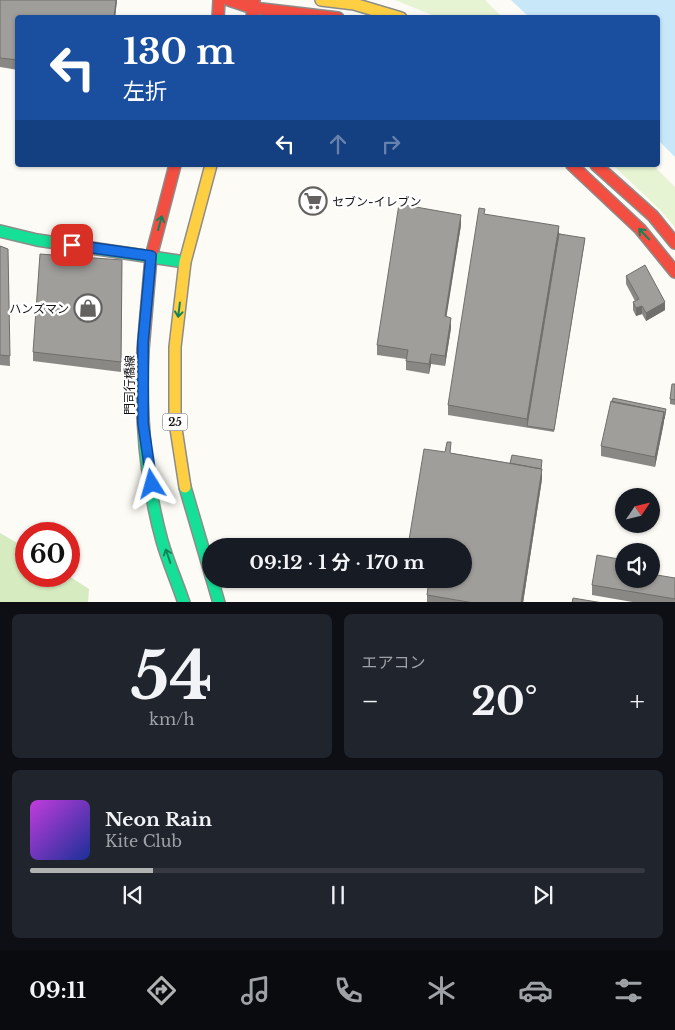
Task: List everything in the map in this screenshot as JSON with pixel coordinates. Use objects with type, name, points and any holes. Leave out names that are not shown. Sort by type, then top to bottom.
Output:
[{"type":"main road","points":[[218,15],[219,0]]},
{"type":"main road","points":[[230,0],[253,8],[312,15]]},
{"type":"main road","points":[[321,0],[354,4],[391,15]]},
{"type":"main road","name":"門司行橋線","points":[[174,167],[151,256],[143,342],[143,423],[154,503],[162,541],[184,602]]},
{"type":"main road","name":"25","points":[[210,167],[185,262],[175,347],[175,422],[185,489],[219,602]]},
{"type":"main road","points":[[574,167],[621,210],[664,255],[675,272]]},
{"type":"main road","points":[[598,167],[654,216],[675,243]]},
{"type":"main road","points":[[0,231],[37,240],[185,262]]},
{"type":"green space","points":[[395,0],[485,0],[500,15],[432,15]]},
{"type":"green space","points":[[615,167],[655,167],[675,187],[675,227]]},
{"type":"green space","points":[[0,533],[15,542],[15,587],[80,587],[80,583],[89,589],[88,602],[0,602]]},
{"type":"water","points":[[511,0],[675,0],[675,157],[660,142],[660,15],[527,15]]},
{"type":"building","points":[[0,0],[116,0],[114,15],[15,15],[15,60],[0,58]]},
{"type":"building","points":[[399,204],[461,215],[445,316],[451,318],[445,356],[431,354],[429,364],[406,361],[408,350],[377,345]]},
{"type":"building","points":[[479,208],[485,209],[484,214],[559,226],[527,419],[448,405]]},
{"type":"building","points":[[559,234],[585,238],[554,430],[527,426]]},
{"type":"building","points":[[0,246],[8,249],[10,356],[0,355]]},
{"type":"building","points":[[40,254],[122,260],[121,362],[33,352]]},
{"type":"building","points":[[645,265],[665,302],[646,313],[642,306],[636,308],[633,302],[639,299],[626,276]]},
{"type":"building","points":[[672,384],[675,384],[675,400],[670,399]]},
{"type":"building","points":[[613,398],[666,409],[664,419],[664,412],[612,402]]},
{"type":"building","points":[[611,401],[664,412],[655,457],[601,446]]},
{"type":"building","points":[[447,442],[451,442],[450,453],[542,469],[521,602],[468,602],[427,595],[428,588],[472,588],[472,538],[409,538],[424,449],[445,452]]},
{"type":"building","points":[[512,455],[542,460],[541,469],[510,463]]},
{"type":"building","points":[[597,555],[615,558],[615,588],[660,588],[660,576],[675,578],[675,599],[592,585]]},
{"type":"building","points":[[573,598],[597,602],[572,602]]},
{"type":"traffic: fast","points":[[0,231],[37,240],[185,262]]},
{"type":"traffic: fast","points":[[143,350],[143,422],[151,494],[162,541],[184,602]]},
{"type":"traffic: fast","points":[[185,487],[219,602]]},
{"type":"traffic: slow","points":[[321,0],[354,4],[391,15]]},
{"type":"traffic: slow","points":[[185,487],[175,422],[175,347],[185,262],[210,167]]},
{"type":"traffic: jam","points":[[218,15],[219,0]]},
{"type":"traffic: jam","points":[[229,0],[253,8],[312,15]]},
{"type":"traffic: jam","points":[[252,15],[254,0]]},
{"type":"traffic: jam","points":[[143,350],[151,257],[174,167]]},
{"type":"traffic: jam","points":[[574,167],[640,229],[675,272]]},
{"type":"traffic: jam","points":[[598,167],[653,216],[675,243]]},
{"type":"place","name":"セブン-イレブン","points":[[313,201]]},
{"type":"place","name":"ハンズマン","points":[[88,308]]},
{"type":"route","points":[[72,245],[151,256],[143,342],[143,423],[152,484]]}]
